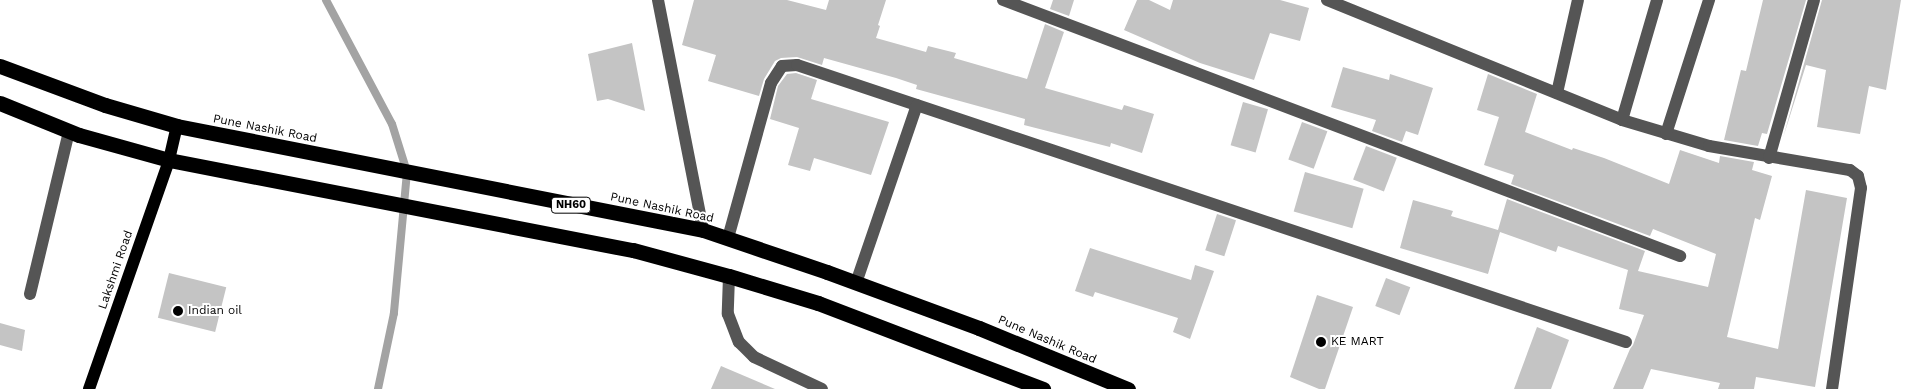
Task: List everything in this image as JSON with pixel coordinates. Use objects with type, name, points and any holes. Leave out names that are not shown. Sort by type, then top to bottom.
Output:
[{"type":"highway","name":"Pune Nashik Road","points":[[0,66],[105,105],[177,126],[703,230],[979,328],[1128,389]]},
{"type":"highway","points":[[0,103],[69,130],[169,160],[633,250],[729,276],[818,303],[1043,389]]},
{"type":"main road","name":"Lakshmi Road","points":[[89,389],[169,160],[177,126]]},
{"type":"street","points":[[658,0],[703,230]]},
{"type":"street","points":[[1003,0],[1680,256]]},
{"type":"street","points":[[1327,0],[1622,120],[1709,146],[1768,158],[1850,170],[1858,176],[1861,188],[1832,389]]},
{"type":"street","points":[[1557,93],[1578,0]]},
{"type":"street","points":[[1622,120],[1657,0]]},
{"type":"street","points":[[1666,134],[1709,0]]},
{"type":"street","points":[[1768,158],[1814,0]]},
{"type":"street","points":[[728,238],[771,83],[782,66],[798,65],[1626,342]]},
{"type":"street","points":[[856,283],[916,105]]},
{"type":"street","points":[[30,294],[69,130]]},
{"type":"street","points":[[729,276],[728,314],[739,342],[754,357],[822,389]]},
{"type":"building","points":[[694,0],[787,0],[826,10],[829,0],[886,0],[876,38],[926,52],[928,46],[956,53],[954,58],[1027,79],[1045,24],[1064,32],[1045,88],[1122,110],[1124,105],[1154,114],[1142,153],[1111,143],[1110,147],[1024,125],[1025,119],[916,89],[917,85],[824,58],[822,65],[797,57],[781,58],[775,61],[764,79],[759,96],[708,81],[716,55],[682,45]]},
{"type":"building","points":[[1053,0],[1074,0],[1069,16],[1050,9]]},
{"type":"building","points":[[1137,0],[1149,0],[1170,10],[1173,0],[1280,0],[1309,8],[1300,41],[1270,33],[1254,80],[1200,63],[1124,30]]},
{"type":"building","points":[[1763,0],[1806,0],[1767,134],[1762,133],[1758,146],[1724,140],[1741,70],[1746,71]]},
{"type":"building","points":[[1822,0],[1901,0],[1886,90],[1869,86],[1860,134],[1817,127],[1826,70],[1806,65],[1783,138]]},
{"type":"building","points":[[632,43],[645,111],[608,99],[597,101],[588,54]]},
{"type":"building","points":[[1343,67],[1389,80],[1390,74],[1433,88],[1418,135],[1406,131],[1402,142],[1372,131],[1376,120],[1331,107]]},
{"type":"building","points":[[796,73],[817,80],[811,99],[889,122],[871,175],[814,158],[810,171],[788,165],[799,128],[770,119],[778,86],[787,74]]},
{"type":"building","points":[[1488,74],[1537,94],[1525,132],[1572,150],[1573,148],[1604,158],[1669,184],[1680,150],[1719,163],[1720,156],[1754,162],[1752,170],[1772,176],[1760,220],[1755,218],[1727,337],[1778,349],[1806,190],[1847,198],[1815,387],[1756,377],[1754,389],[1718,389],[1720,383],[1651,369],[1643,389],[1613,389],[1644,315],[1619,309],[1628,270],[1558,246],[1556,252],[1500,232],[1488,274],[1400,248],[1413,200],[1453,211],[1451,216],[1498,230],[1507,199],[1645,251],[1638,271],[1708,287],[1716,254],[1653,229],[1650,236],[1511,184],[1514,175],[1484,165],[1499,117],[1477,110]]},
{"type":"building","points":[[1243,102],[1268,109],[1256,152],[1231,145]]},
{"type":"building","points":[[1302,122],[1327,131],[1314,169],[1288,160]]},
{"type":"building","points":[[1366,146],[1397,158],[1384,191],[1353,180]]},
{"type":"building","points":[[1305,172],[1364,189],[1352,228],[1294,211]]},
{"type":"building","points":[[1217,214],[1236,220],[1224,256],[1205,250]]},
{"type":"building","points":[[1090,248],[1191,280],[1195,265],[1214,271],[1190,339],[1173,332],[1178,318],[1095,292],[1093,297],[1075,291]]},
{"type":"building","points":[[169,273],[226,287],[215,332],[158,318]]},
{"type":"building","points":[[1386,278],[1410,287],[1400,315],[1375,306]]},
{"type":"building","name":"KE MART","points":[[1317,295],[1353,307],[1325,389],[1319,389],[1290,377]]},
{"type":"building","points":[[0,323],[25,330],[22,351],[0,345]]},
{"type":"building","points":[[1537,327],[1569,340],[1551,389],[1514,389]]},
{"type":"building","points":[[721,366],[775,389],[711,389]]},
{"type":"waterway","points":[[326,0],[392,124],[407,172],[394,313],[378,389]]},
{"type":"place","name":"Indian oil","points":[[178,311]]},
{"type":"place","name":"KE MART","points":[[1321,342]]}]
